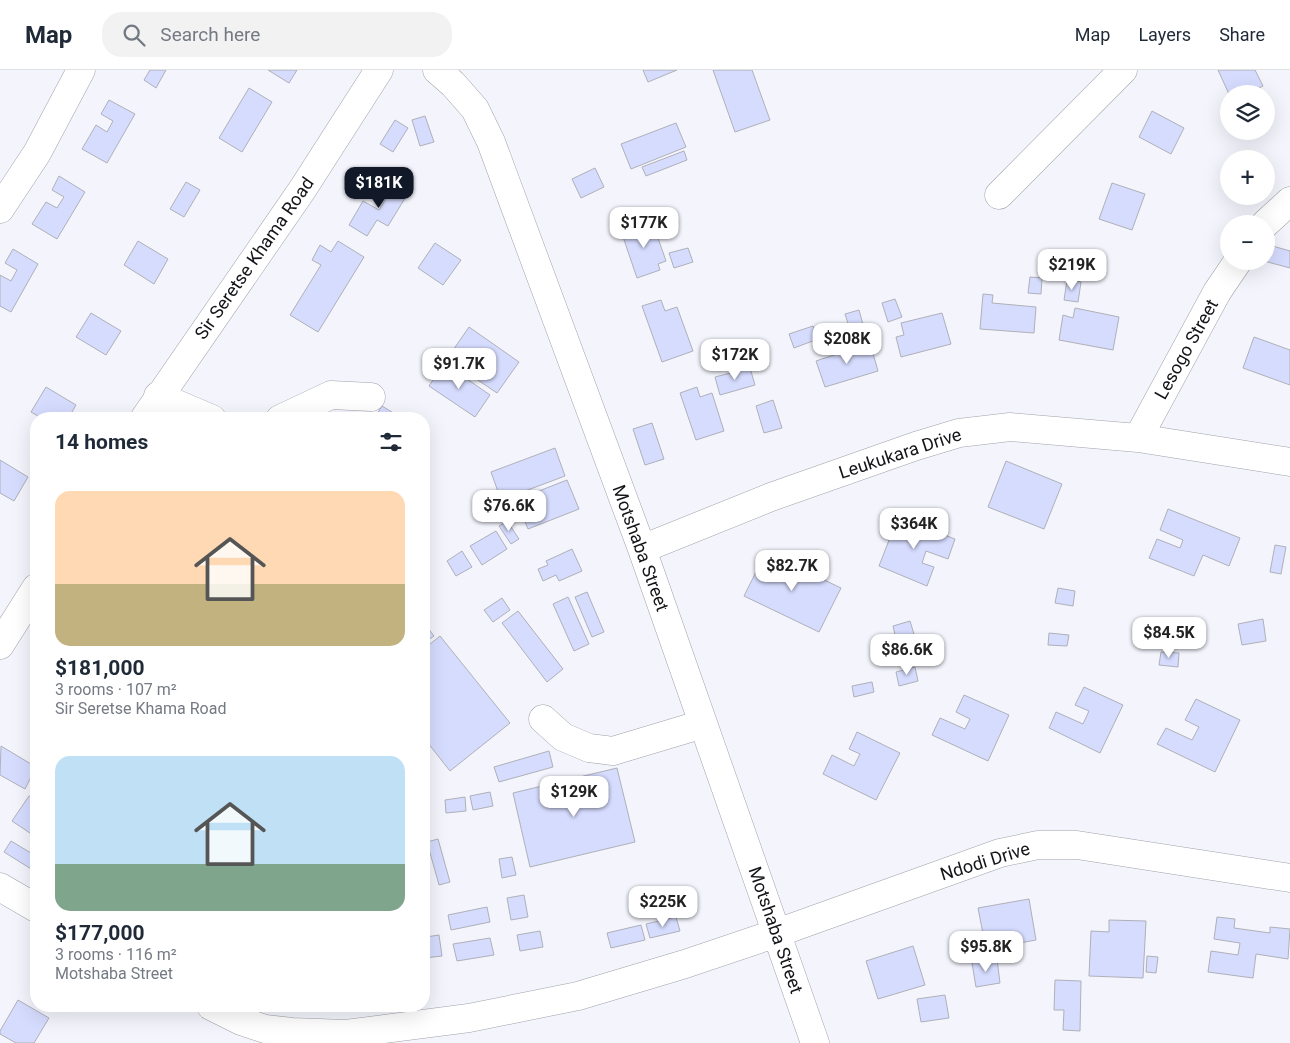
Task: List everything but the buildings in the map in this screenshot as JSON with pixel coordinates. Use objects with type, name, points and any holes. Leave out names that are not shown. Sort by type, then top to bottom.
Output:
[{"type":"street","points":[[0,209],[37,153],[81,70]]},
{"type":"street","name":"Sir Seretse Khama Road","points":[[148,412],[302,190],[379,70]]},
{"type":"street","name":"Motshaba Street","points":[[438,70],[475,109],[492,142],[642,549],[815,1043]]},
{"type":"street","points":[[999,195],[1123,70]]},
{"type":"street","points":[[1275,215],[1290,201]]},
{"type":"street","name":"Lesogo Street","points":[[1138,438],[1217,292],[1232,270]]},
{"type":"street","points":[[295,412],[331,395],[371,397]]},
{"type":"street","points":[[158,396],[196,412]]},
{"type":"street","name":"Leukukara Drive","points":[[642,549],[771,497],[916,446],[959,433],[1010,428],[1138,438],[1290,462]]},
{"type":"street","points":[[0,645],[30,598]]},
{"type":"street","points":[[544,718],[563,736],[588,748],[613,751],[703,724]]},
{"type":"street","name":"Ndodi Drive","points":[[223,1012],[241,1021],[265,1028],[348,1039],[469,1018],[578,996],[685,964],[777,933],[1000,853],[1038,845],[1077,845],[1290,878]]},
{"type":"street","points":[[0,887],[30,904]]}]
